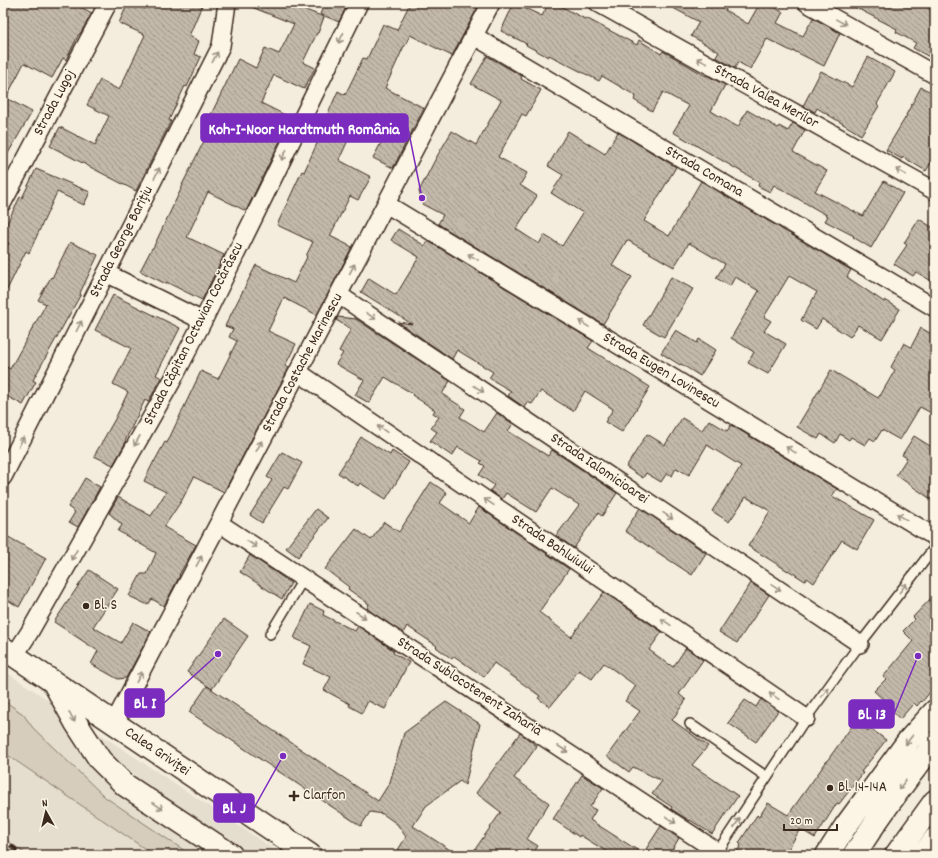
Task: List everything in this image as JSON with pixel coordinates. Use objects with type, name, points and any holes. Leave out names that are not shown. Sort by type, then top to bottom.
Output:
[{"type":"main road","name":"Calea Griviței","points":[[9,652],[310,855]]},
{"type":"main road","points":[[54,683],[76,723],[100,760],[125,785],[231,855]]},
{"type":"main road","points":[[827,855],[845,827],[909,740],[935,711]]},
{"type":"main road","points":[[854,855],[901,786],[935,743]]},
{"type":"main road","points":[[896,855],[935,801]]},
{"type":"main road","points":[[923,855],[935,839]]},
{"type":"street","name":"Strada Lugoj","points":[[3,202],[108,3]]},
{"type":"street","name":"Strada George Barițiu","points":[[3,477],[221,46],[228,3]]},
{"type":"street","name":"Strada Căpitan Octavian Cocărăscu","points":[[9,652],[29,633],[156,408],[203,321],[358,3]]},
{"type":"street","name":"Strada Costache Marinescu","points":[[114,723],[491,3]]},
{"type":"street","name":"Strada Valea Merilor","points":[[598,3],[935,191]]},
{"type":"street","points":[[807,3],[935,75]]},
{"type":"street","name":"Strada Comana","points":[[474,36],[935,308]]},
{"type":"street","name":"Strada Eugen Lovinescu","points":[[386,204],[935,537]]},
{"type":"street","points":[[106,273],[203,321]]},
{"type":"street","name":"Strada Ialomicioarei","points":[[339,294],[860,644]]},
{"type":"street","name":"Strada Bahluiului","points":[[298,372],[806,718]]},
{"type":"street","name":"Strada Sublocotenent Zaharia","points":[[219,523],[717,853]]},
{"type":"lane","points":[[717,853],[806,718],[860,644],[935,547]]},
{"type":"lane","points":[[270,634],[304,578]]},
{"type":"lane","points":[[690,724],[767,777]]},
{"type":"shaded area","points":[[3,670],[15,678],[283,855],[3,855]]},
{"type":"shaded area","points":[[3,700],[23,714],[33,728],[105,797],[191,855],[154,855],[3,752]]},
{"type":"building","points":[[3,3],[73,3],[92,13],[79,34],[66,60],[63,58],[52,78],[24,63],[6,98],[32,112],[3,162]]},
{"type":"building","points":[[128,3],[132,3],[145,9],[147,3],[203,3],[189,36],[199,41],[194,54],[201,57],[187,87],[185,86],[169,120],[171,121],[136,191],[50,146],[60,127],[95,145],[109,116],[87,105],[100,80],[119,90],[145,35],[119,23]]},
{"type":"building","points":[[244,3],[287,3],[324,17],[318,33],[303,62],[315,68],[304,89],[274,75],[261,103],[291,118],[246,211],[208,192],[187,237],[224,255],[202,300],[140,271],[153,248],[207,135],[202,133],[238,59],[256,68],[265,48],[279,54],[294,24]]},
{"type":"building","points":[[325,3],[348,3],[339,22],[320,14]]},
{"type":"building","points":[[410,3],[480,3],[452,56],[410,35],[404,46],[385,88],[424,108],[393,168],[373,158],[382,141],[354,127],[339,160],[371,177],[358,200],[350,196],[330,236],[352,247],[317,315],[284,298],[268,331],[296,344],[285,366],[289,368],[224,492],[194,477],[182,500],[164,527],[196,545],[164,606],[152,599],[148,605],[129,596],[141,574],[147,574],[156,553],[118,531],[122,525],[109,513],[118,497],[151,516],[166,492],[144,481],[165,442],[167,443],[201,371],[218,379],[237,341],[229,337],[233,329],[225,326],[256,265],[294,283],[313,242],[277,225],[302,171],[304,172],[324,128],[322,127],[338,91],[345,95],[363,58],[367,59],[383,24],[397,30]]},
{"type":"building","points":[[514,3],[542,16],[549,3],[555,3],[637,45],[639,40],[661,54],[663,51],[706,76],[725,85],[711,111],[738,127],[747,110],[778,128],[779,126],[788,131],[793,123],[805,130],[793,152],[827,171],[815,191],[863,216],[884,181],[903,193],[871,248],[853,237],[854,236],[825,221],[828,216],[774,185],[770,192],[758,186],[759,182],[673,132],[689,106],[663,92],[652,111],[634,100],[636,96],[602,76],[599,81],[549,55],[548,57],[526,45],[527,44],[501,31]]},
{"type":"building","points":[[664,3],[729,3],[725,10],[748,24],[760,3],[766,3],[783,12],[777,23],[803,36],[813,18],[840,33],[824,66],[767,39],[750,69],[738,62],[735,68],[716,57],[719,52],[691,36],[699,22]]},
{"type":"building","points":[[847,3],[932,3],[929,9],[935,12],[935,60],[913,48],[916,43],[896,32],[897,29]]},
{"type":"building","points":[[487,56],[522,76],[521,79],[541,90],[526,116],[522,114],[498,157],[527,173],[520,185],[537,196],[516,229],[539,244],[544,235],[562,246],[583,213],[551,193],[563,175],[548,166],[568,131],[605,154],[618,132],[676,167],[644,221],[669,236],[701,181],[851,270],[847,277],[884,302],[885,300],[900,309],[882,339],[858,325],[850,337],[822,319],[816,329],[801,320],[817,292],[789,276],[764,317],[771,321],[764,331],[786,344],[768,374],[748,363],[754,352],[731,338],[759,291],[735,277],[730,286],[716,278],[725,264],[689,243],[674,267],[627,240],[612,265],[632,277],[603,324],[438,224],[443,215],[422,204],[419,191],[452,131],[476,145],[501,100],[471,84]]},
{"type":"building","points":[[868,57],[895,72],[877,104],[879,106],[861,135],[817,108],[815,112],[803,106],[821,71],[852,87]]},
{"type":"building","points":[[921,87],[935,94],[935,156],[926,171],[903,157],[902,159],[886,150],[907,115]]},
{"type":"building","points":[[36,169],[90,192],[84,205],[57,192],[29,253],[26,251],[3,298],[3,255],[9,243],[3,240],[3,231],[20,197],[22,198]]},
{"type":"building","points":[[919,219],[935,229],[935,283],[916,272],[913,276],[894,264],[907,245],[904,243]]},
{"type":"building","points":[[398,229],[425,246],[428,241],[593,341],[588,348],[650,387],[622,432],[605,422],[613,409],[585,391],[573,411],[541,391],[532,404],[527,402],[524,407],[508,396],[511,391],[489,378],[493,372],[457,350],[452,359],[398,322],[412,324],[361,292],[369,278],[396,295],[419,257],[391,240]]},
{"type":"building","points":[[70,242],[98,255],[80,293],[81,294],[33,380],[36,382],[23,405],[3,394],[3,375],[7,367],[10,369],[46,304],[38,300],[51,277],[52,278]]},
{"type":"building","points":[[671,277],[693,289],[664,337],[643,325]]},
{"type":"building","points":[[113,295],[180,328],[156,375],[162,378],[148,402],[145,400],[125,441],[126,442],[113,465],[94,456],[128,392],[113,384],[131,348],[95,330]]},
{"type":"building","points":[[338,317],[356,319],[450,381],[442,394],[465,409],[460,417],[484,432],[497,413],[513,424],[508,431],[548,456],[552,450],[617,493],[602,516],[598,513],[574,548],[556,536],[579,505],[552,488],[536,512],[506,493],[502,499],[490,491],[494,485],[479,475],[485,466],[480,463],[482,461],[458,447],[452,456],[430,441],[437,432],[431,428],[439,417],[433,413],[435,410],[412,395],[413,394],[385,377],[369,403],[355,395],[364,380],[336,364],[343,353],[339,351],[351,329],[336,320]]},
{"type":"building","points":[[921,328],[935,336],[935,415],[920,407],[900,440],[882,430],[875,441],[870,438],[865,445],[851,437],[849,440],[840,434],[835,443],[821,434],[818,439],[797,427],[831,370],[878,398],[895,370],[891,367],[904,343],[911,347]]},
{"type":"building","points":[[676,330],[697,343],[699,339],[716,350],[700,376],[661,353]]},
{"type":"building","points":[[682,418],[702,430],[709,420],[727,431],[731,425],[837,489],[832,496],[874,520],[857,549],[842,540],[814,583],[807,578],[805,581],[748,546],[770,511],[746,497],[729,522],[712,511],[741,466],[707,445],[689,475],[676,468],[672,476],[667,473],[661,482],[646,473],[643,478],[626,467],[647,434],[665,445]]},
{"type":"building","points":[[914,436],[935,449],[935,502],[896,475],[907,458],[902,455]]},
{"type":"building","points":[[361,437],[390,455],[392,451],[409,462],[386,499],[360,483],[358,486],[338,473]]},
{"type":"building","points":[[282,452],[302,463],[288,489],[284,487],[262,523],[250,515],[272,480],[267,477]]},
{"type":"building","points":[[85,478],[100,487],[78,527],[69,522],[75,512],[68,507]]},
{"type":"building","points":[[431,482],[447,493],[440,503],[469,523],[479,507],[569,569],[539,612],[571,637],[604,592],[662,632],[649,650],[673,667],[686,648],[703,660],[679,694],[686,700],[672,720],[708,746],[692,765],[738,796],[712,834],[671,809],[672,807],[652,794],[662,781],[633,767],[629,772],[607,756],[640,711],[625,701],[636,686],[604,663],[592,679],[579,670],[550,707],[538,698],[540,696],[494,663],[484,677],[454,656],[452,659],[436,647],[437,646],[407,626],[403,633],[367,609],[369,604],[348,589],[349,587],[325,569],[356,529],[371,540],[384,522],[399,532]]},
{"type":"building","points":[[640,508],[706,553],[692,575],[625,531]]},
{"type":"building","points":[[316,509],[328,518],[298,557],[286,548]]},
{"type":"building","points":[[3,534],[46,558],[19,607],[3,597]]},
{"type":"building","points":[[250,555],[291,583],[282,599],[240,572]]},
{"type":"building","points":[[89,570],[118,589],[93,627],[121,643],[133,622],[151,632],[126,678],[118,679],[91,664],[98,651],[54,622]]},
{"type":"building","points":[[751,583],[769,595],[737,643],[719,632]]},
{"type":"building","points":[[935,594],[935,686],[922,702],[921,701],[917,706],[914,703],[900,719],[885,705],[887,703],[874,691],[886,679],[883,677],[913,641],[903,631],[915,619],[913,617]]},
{"type":"building","points":[[310,604],[324,611],[323,615],[355,631],[358,626],[394,651],[393,653],[409,662],[385,709],[368,701],[362,713],[349,706],[350,704],[324,690],[331,677],[303,664],[311,646],[294,638]]},
{"type":"building","points":[[224,619],[248,636],[212,689],[187,672]]},
{"type":"building","points":[[207,686],[378,801],[390,782],[404,733],[446,702],[480,724],[465,785],[460,781],[426,806],[413,826],[458,855],[405,855],[398,850],[406,837],[397,824],[383,814],[370,812],[361,826],[189,712]]},
{"type":"building","points":[[761,699],[778,711],[756,742],[728,723],[745,700],[756,707]]},
{"type":"building","name":"Bl. 14-14A","points":[[855,722],[868,731],[870,728],[886,740],[861,772],[863,773],[839,804],[837,803],[815,838],[800,829],[785,855],[735,855],[741,845],[739,843],[757,815],[759,817],[768,803],[788,815]]},
{"type":"building","points":[[520,733],[537,746],[514,778],[549,803],[527,839],[538,846],[532,855],[471,855],[501,812],[476,793]]},
{"type":"building","points":[[582,775],[603,788],[590,807],[596,810],[590,820],[645,855],[612,855],[580,835],[579,837],[553,819]]},
{"type":"building","points":[[661,826],[679,838],[669,855],[655,855],[646,849]]},
{"type":"railway","points":[[3,840],[24,855]]},
{"type":"place","name":"Koh-I-Noor Hardtmuth România","points":[[422,198]]},
{"type":"place","name":"Bl. S","points":[[86,606]]},
{"type":"place","name":"Bl. I","points":[[218,654]]},
{"type":"place","name":"Bl. 13","points":[[918,656]]},
{"type":"place","name":"Bl. J","points":[[283,756]]},
{"type":"place","name":"Bl. 14-14A","points":[[830,788]]},
{"type":"place","name":"Clarfon","points":[[294,796]]}]
